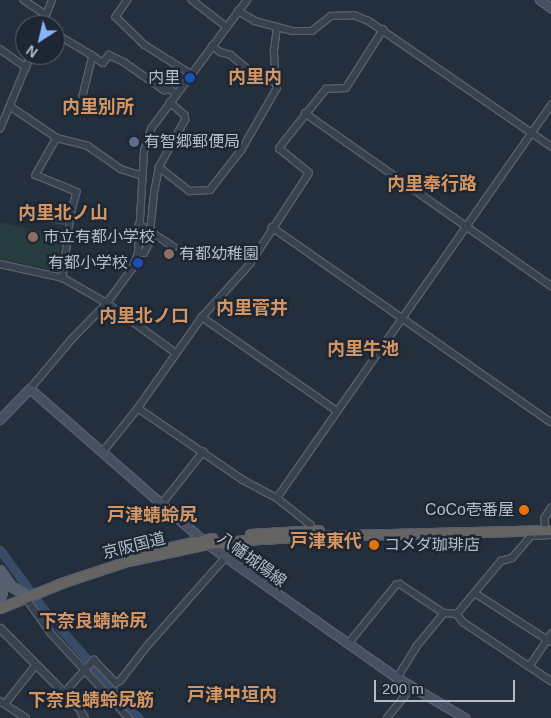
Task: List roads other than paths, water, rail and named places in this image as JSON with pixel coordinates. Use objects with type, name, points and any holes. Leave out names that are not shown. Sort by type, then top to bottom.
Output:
[{"type":"highway","name":"京阪国道","points":[[0,608],[36,590],[128,561],[204,542],[311,530],[549,527]]},
{"type":"highway","name":"京阪国道","points":[[204,542],[549,527]]},
{"type":"highway","name":"京阪国道","points":[[0,600],[25,595]]},
{"type":"main road","points":[[540,0],[551,8]]},
{"type":"main road","points":[[0,420],[30,389]]},
{"type":"main road","name":"八幡城陽線","points":[[30,389],[204,542],[225,558],[397,678],[465,718]]},
{"type":"main road","points":[[0,570],[11,586],[25,595]]},
{"type":"main road","points":[[0,586],[2,592],[0,600]]},
{"type":"street","points":[[24,0],[45,14],[52,0]]},
{"type":"street","points":[[128,0],[116,17],[145,45],[192,74]]},
{"type":"street","points":[[192,0],[227,27]]},
{"type":"street","points":[[30,389],[72,339],[107,303],[132,268],[138,253],[144,151],[149,134],[246,0]]},
{"type":"street","points":[[238,11],[255,20],[277,27],[312,31],[331,16],[354,15],[369,21],[551,146]]},
{"type":"street","points":[[160,167],[190,191],[210,190],[242,149],[277,88],[274,51],[277,27]]},
{"type":"street","points":[[102,453],[138,408],[202,317],[244,270],[309,173],[279,149],[305,113],[326,89],[346,88],[383,30]]},
{"type":"street","points":[[65,39],[103,63],[108,55],[164,90],[170,89],[177,94]]},
{"type":"street","points":[[212,46],[231,56],[256,76],[276,83]]},
{"type":"street","points":[[0,50],[26,68]]},
{"type":"street","points":[[83,96],[92,56]]},
{"type":"street","points":[[0,129],[27,65]]},
{"type":"street","points":[[138,253],[144,253],[152,233],[154,193],[160,167],[185,120],[185,116],[170,103]]},
{"type":"street","points":[[277,498],[551,105]]},
{"type":"street","points":[[10,106],[57,138],[88,146],[116,166],[142,176]]},
{"type":"street","points":[[305,113],[551,286]]},
{"type":"street","points":[[57,138],[36,175],[77,192],[71,215],[63,278]]},
{"type":"street","points":[[139,224],[174,247]]},
{"type":"street","points":[[272,227],[551,422]]},
{"type":"street","points":[[0,264],[63,278],[107,303],[176,353]]},
{"type":"street","points":[[202,317],[337,412]]},
{"type":"street","points":[[138,408],[243,480],[277,498],[310,525],[311,530]]},
{"type":"street","points":[[161,504],[203,452]]},
{"type":"street","points":[[549,527],[544,520],[551,508]]},
{"type":"street","points":[[457,614],[501,561],[512,558],[531,536],[551,535]]},
{"type":"street","points":[[62,694],[94,660],[116,683],[120,681],[148,645],[225,558]]},
{"type":"street","points":[[348,644],[396,585],[400,584],[444,613],[457,614],[463,622],[551,681]]},
{"type":"street","points":[[475,593],[550,639],[529,667]]},
{"type":"street","points":[[25,595],[51,633],[129,718]]},
{"type":"street","points":[[397,678],[416,648],[444,613]]},
{"type":"street","points":[[0,628],[62,694],[79,708],[84,718]]},
{"type":"street","points":[[26,718],[16,715],[2,702],[36,665]]},
{"type":"street","points":[[388,718],[412,687]]},
{"type":"water","points":[[49,212],[65,215],[64,225],[47,222]]},
{"type":"waterway","points":[[44,11],[49,1]]},
{"type":"waterway","points":[[0,550],[44,610],[139,718]]},
{"type":"place","name":"内里","points":[[190,78]]},
{"type":"place","name":"有智郷郵便局","points":[[134,142]]},
{"type":"place","name":"市立有都小学校","points":[[33,237]]},
{"type":"place","name":"有都幼稚園","points":[[169,254]]},
{"type":"place","name":"有都小学校","points":[[138,263]]},
{"type":"place","name":"CoCo壱番屋","points":[[524,510]]},
{"type":"place","name":"コメダ珈琲店","points":[[374,545]]},
{"type":"district","name":"内里内","points":[[255,77]]},
{"type":"district","name":"内里別所","points":[[98,107]]},
{"type":"district","name":"内里奉行路","points":[[432,184]]},
{"type":"district","name":"内里北ノ山","points":[[63,213]]},
{"type":"district","name":"内里菅井","points":[[252,308]]},
{"type":"district","name":"内里北ノ口","points":[[144,316]]},
{"type":"district","name":"内里牛池","points":[[363,349]]},
{"type":"district","name":"戸津蜻蛉尻","points":[[152,515]]},
{"type":"district","name":"戸津東代","points":[[326,541]]},
{"type":"district","name":"下奈良蜻蛉尻","points":[[93,621]]},
{"type":"district","name":"戸津中垣内","points":[[232,695]]},
{"type":"district","name":"下奈良蜻蛉尻筋","points":[[91,700]]}]
